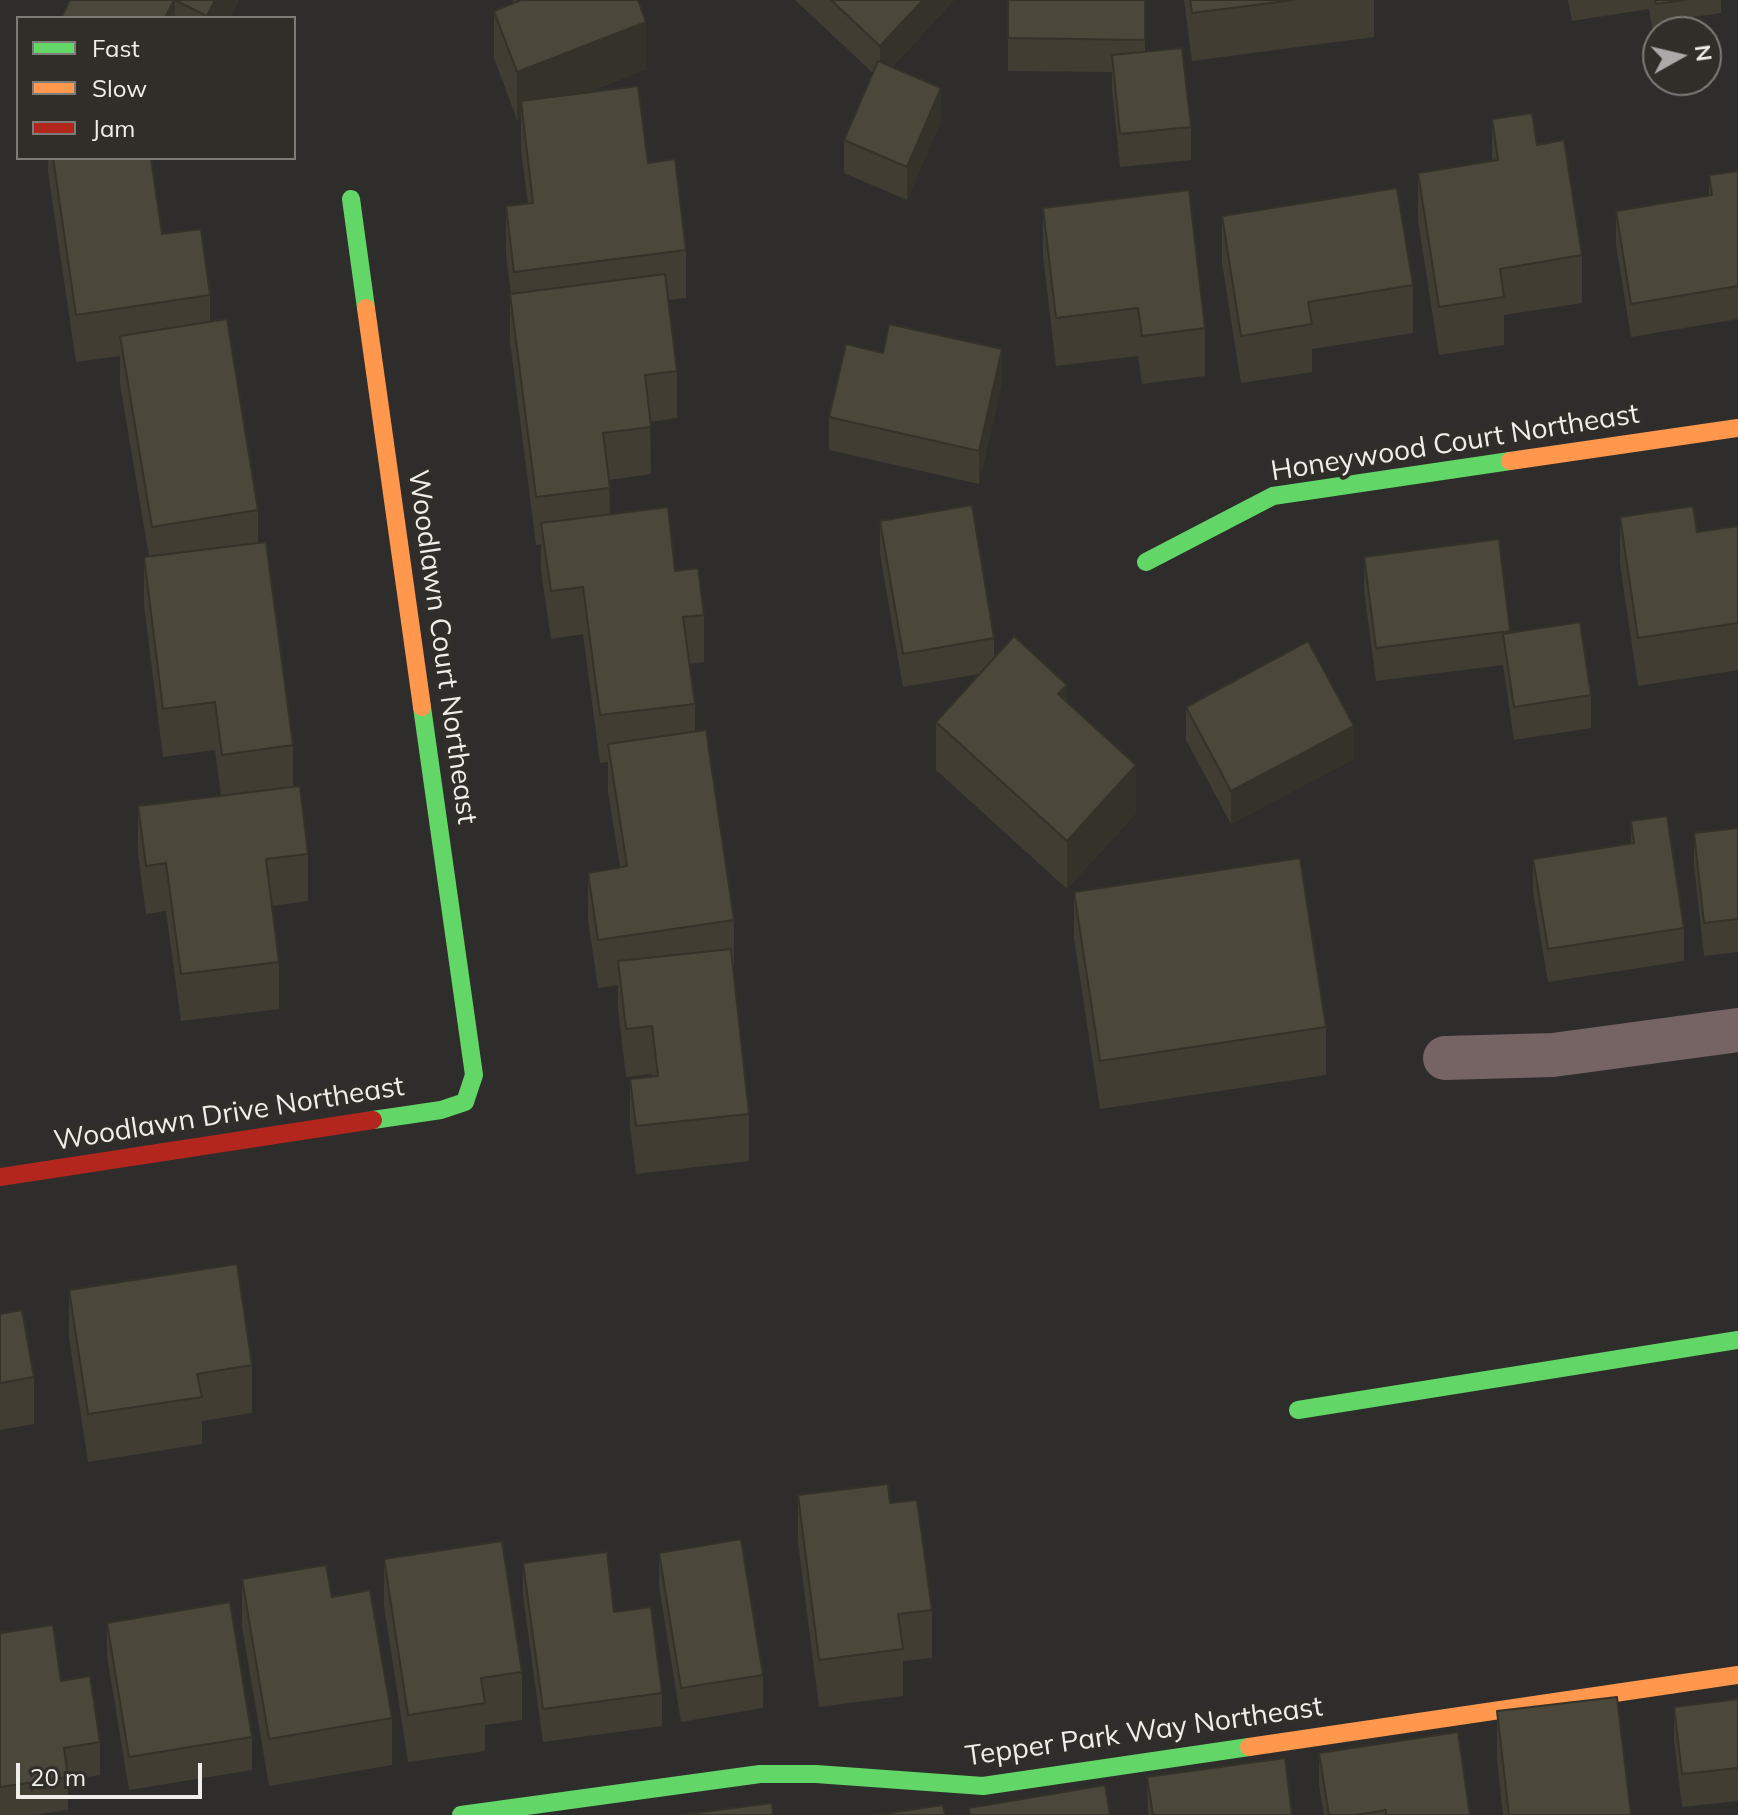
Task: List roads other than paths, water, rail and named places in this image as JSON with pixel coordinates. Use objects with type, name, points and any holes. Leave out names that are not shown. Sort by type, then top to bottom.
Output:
[{"type":"street","name":"Woodlawn Court Northeast","points":[[351,199],[474,1075],[465,1102]]},
{"type":"street","name":"Honeywood Court Northeast","points":[[1146,562],[1273,496],[1738,428]]},
{"type":"street","points":[[1445,1058],[1553,1055],[1738,1030]]},
{"type":"street","name":"Woodlawn Drive Northeast","points":[[0,1177],[405,1116],[465,1102]]},
{"type":"street","points":[[1298,1410],[1738,1340]]},
{"type":"street","name":"Tepper Park Way Northeast","points":[[461,1815],[799,1771],[947,1786],[983,1786],[1738,1675]]}]
